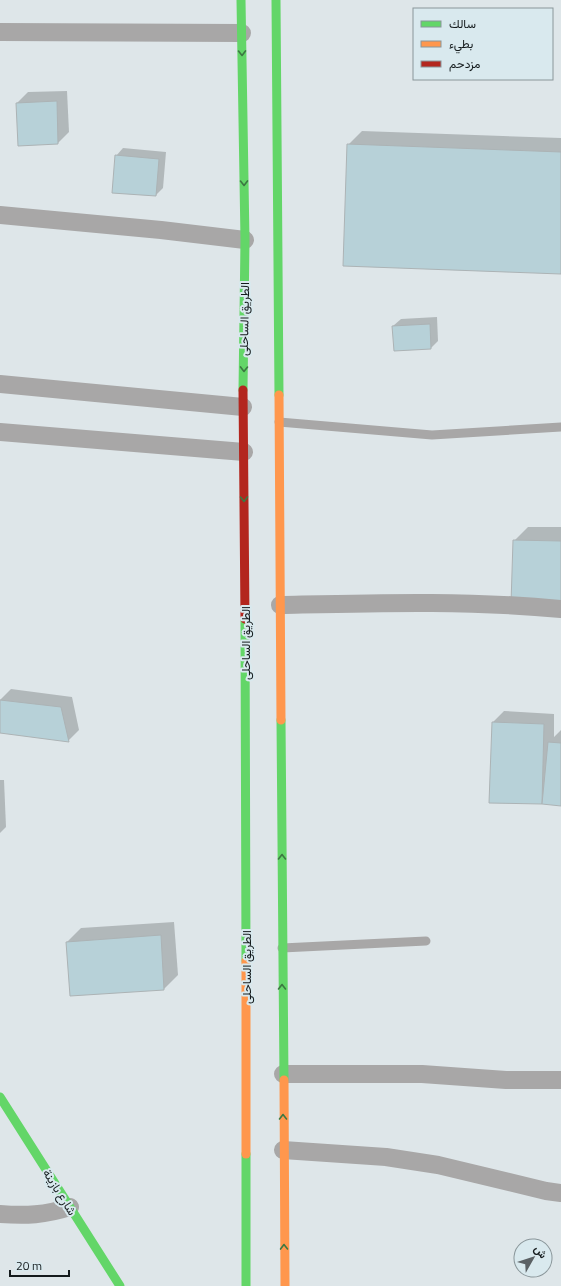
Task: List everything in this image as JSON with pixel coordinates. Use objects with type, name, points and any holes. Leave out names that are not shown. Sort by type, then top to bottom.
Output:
[{"type":"main road","name":"الطريق الساحلى","points":[[241,0],[245,240],[243,407],[246,830],[246,1286]]},
{"type":"main road","points":[[276,0],[285,1286]]},
{"type":"main road","name":"شارع بازينة","points":[[0,1098],[120,1286]]},
{"type":"main road","points":[[238,1286],[246,1269]]},
{"type":"street","points":[[0,32],[242,33]]},
{"type":"street","points":[[0,215],[160,230],[245,240]]},
{"type":"street","points":[[0,384],[243,407]]},
{"type":"street","points":[[0,432],[244,452]]},
{"type":"street","points":[[280,605],[400,602],[511,604],[561,609]]},
{"type":"street","points":[[283,1074],[422,1074],[506,1080],[561,1080]]},
{"type":"street","points":[[283,1150],[386,1157],[438,1165],[546,1191],[561,1193]]},
{"type":"street","points":[[0,1214],[30,1216],[50,1213],[70,1207]]},
{"type":"lane","points":[[279,422],[432,435],[561,427]]},
{"type":"lane","points":[[282,948],[426,941]]},
{"type":"building","points":[[57,101],[58,144],[18,146],[16,103]]},
{"type":"building","points":[[347,144],[561,152],[561,274],[343,266]]},
{"type":"building","points":[[115,155],[159,159],[156,196],[112,193]]},
{"type":"building","points":[[430,324],[431,349],[394,351],[392,326]]},
{"type":"building","points":[[513,540],[561,541],[561,605],[511,604]]},
{"type":"building","points":[[0,700],[61,707],[69,742],[0,733]]},
{"type":"building","points":[[492,722],[544,724],[542,804],[489,803]]},
{"type":"building","points":[[548,742],[561,743],[561,806],[542,804]]},
{"type":"building","points":[[161,935],[164,990],[70,996],[66,942]]},
{"type":"traffic: fast","points":[[241,0],[245,240],[243,390]]},
{"type":"traffic: fast","points":[[276,0],[279,395]]},
{"type":"traffic: fast","points":[[245,619],[246,961]]},
{"type":"traffic: fast","points":[[281,720],[284,1080]]},
{"type":"traffic: fast","points":[[0,1097],[120,1286]]},
{"type":"traffic: fast","points":[[246,1154],[246,1286]]},
{"type":"traffic: slow","points":[[279,395],[281,720]]},
{"type":"traffic: slow","points":[[246,961],[246,1154]]},
{"type":"traffic: slow","points":[[284,1080],[285,1286]]},
{"type":"traffic: jam","points":[[243,390],[245,619]]}]
